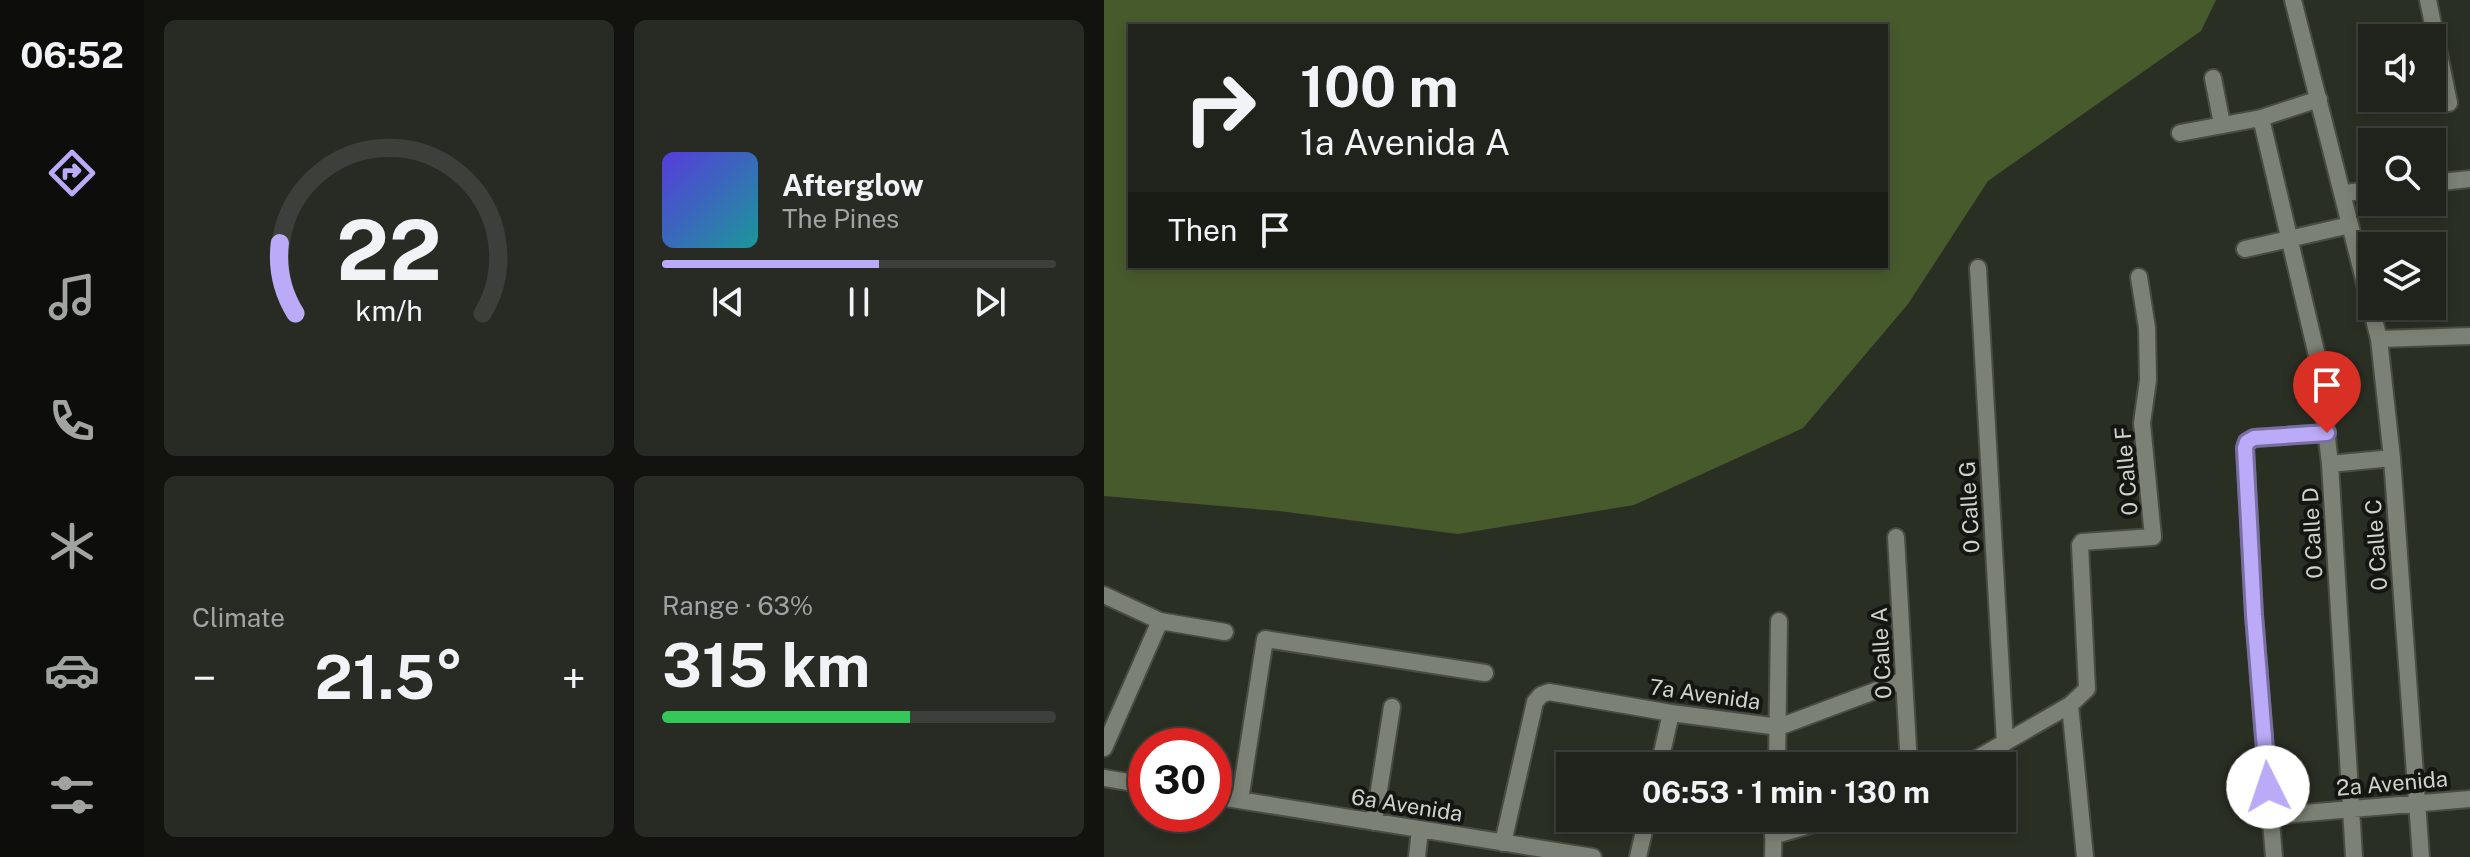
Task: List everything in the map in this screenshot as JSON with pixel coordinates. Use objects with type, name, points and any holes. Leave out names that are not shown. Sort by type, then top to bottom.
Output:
[{"type":"street","name":"0 Calle C","points":[[2293,0],[2379,339],[2392,458],[2421,857]]},
{"type":"street","points":[[2428,0],[2449,103]]},
{"type":"street","points":[[2213,78],[2222,124]]},
{"type":"street","points":[[2180,133],[2261,118],[2319,99]]},
{"type":"street","name":"0 Calle D","points":[[2261,118],[2318,360],[2330,464],[2354,857]]},
{"type":"street","points":[[2446,182],[2470,179]]},
{"type":"street","points":[[2344,193],[2358,192]]},
{"type":"street","points":[[2245,249],[2350,225]]},
{"type":"street","name":"0 Calle G","points":[[1978,268],[2005,743]]},
{"type":"street","name":"0 Calle F","points":[[2070,705],[2086,691],[2088,685],[2080,545],[2085,540],[2151,538],[2153,535],[2142,423],[2148,380],[2147,328],[2139,277]]},
{"type":"street","points":[[2379,339],[2470,336]]},
{"type":"street","points":[[2274,857],[2254,615],[2247,442],[2254,438],[2327,433]]},
{"type":"street","points":[[2330,464],[2392,458]]},
{"type":"street","name":"0 Calle A","points":[[1896,537],[1908,752]]},
{"type":"street","points":[[1104,595],[1160,621],[1225,632]]},
{"type":"street","points":[[1106,738],[1160,621]]},
{"type":"street","points":[[1778,752],[1779,621]]},
{"type":"street","points":[[1240,800],[1263,641],[1267,638],[1485,673]]},
{"type":"street","name":"7a Avenida","points":[[1503,843],[1535,702],[1541,695],[1549,692],[1671,713],[1779,727],[1904,680]]},
{"type":"street","points":[[1989,752],[2070,705],[2085,857]]},
{"type":"street","points":[[1374,822],[1392,707]]},
{"type":"street","points":[[1662,752],[1671,713]]},
{"type":"street","points":[[1104,778],[1128,782]]},
{"type":"street","name":"6a Avenida","points":[[1232,799],[1565,855],[1593,857]]},
{"type":"street","name":"2a Avenida","points":[[2270,816],[2470,799]]},
{"type":"street","points":[[1417,857],[1420,829]]},
{"type":"street","points":[[1638,857],[1644,832]]},
{"type":"street","points":[[1773,832],[1773,857]]},
{"type":"street","points":[[1773,836],[1787,832]]},
{"type":"green space","points":[[1104,0],[2216,0],[2201,31],[1988,181],[1908,304],[1803,428],[1634,505],[1458,534],[1279,511],[1104,496]]},
{"type":"route","points":[[2268,787],[2245,448],[2247,442],[2254,438],[2327,433]]}]
